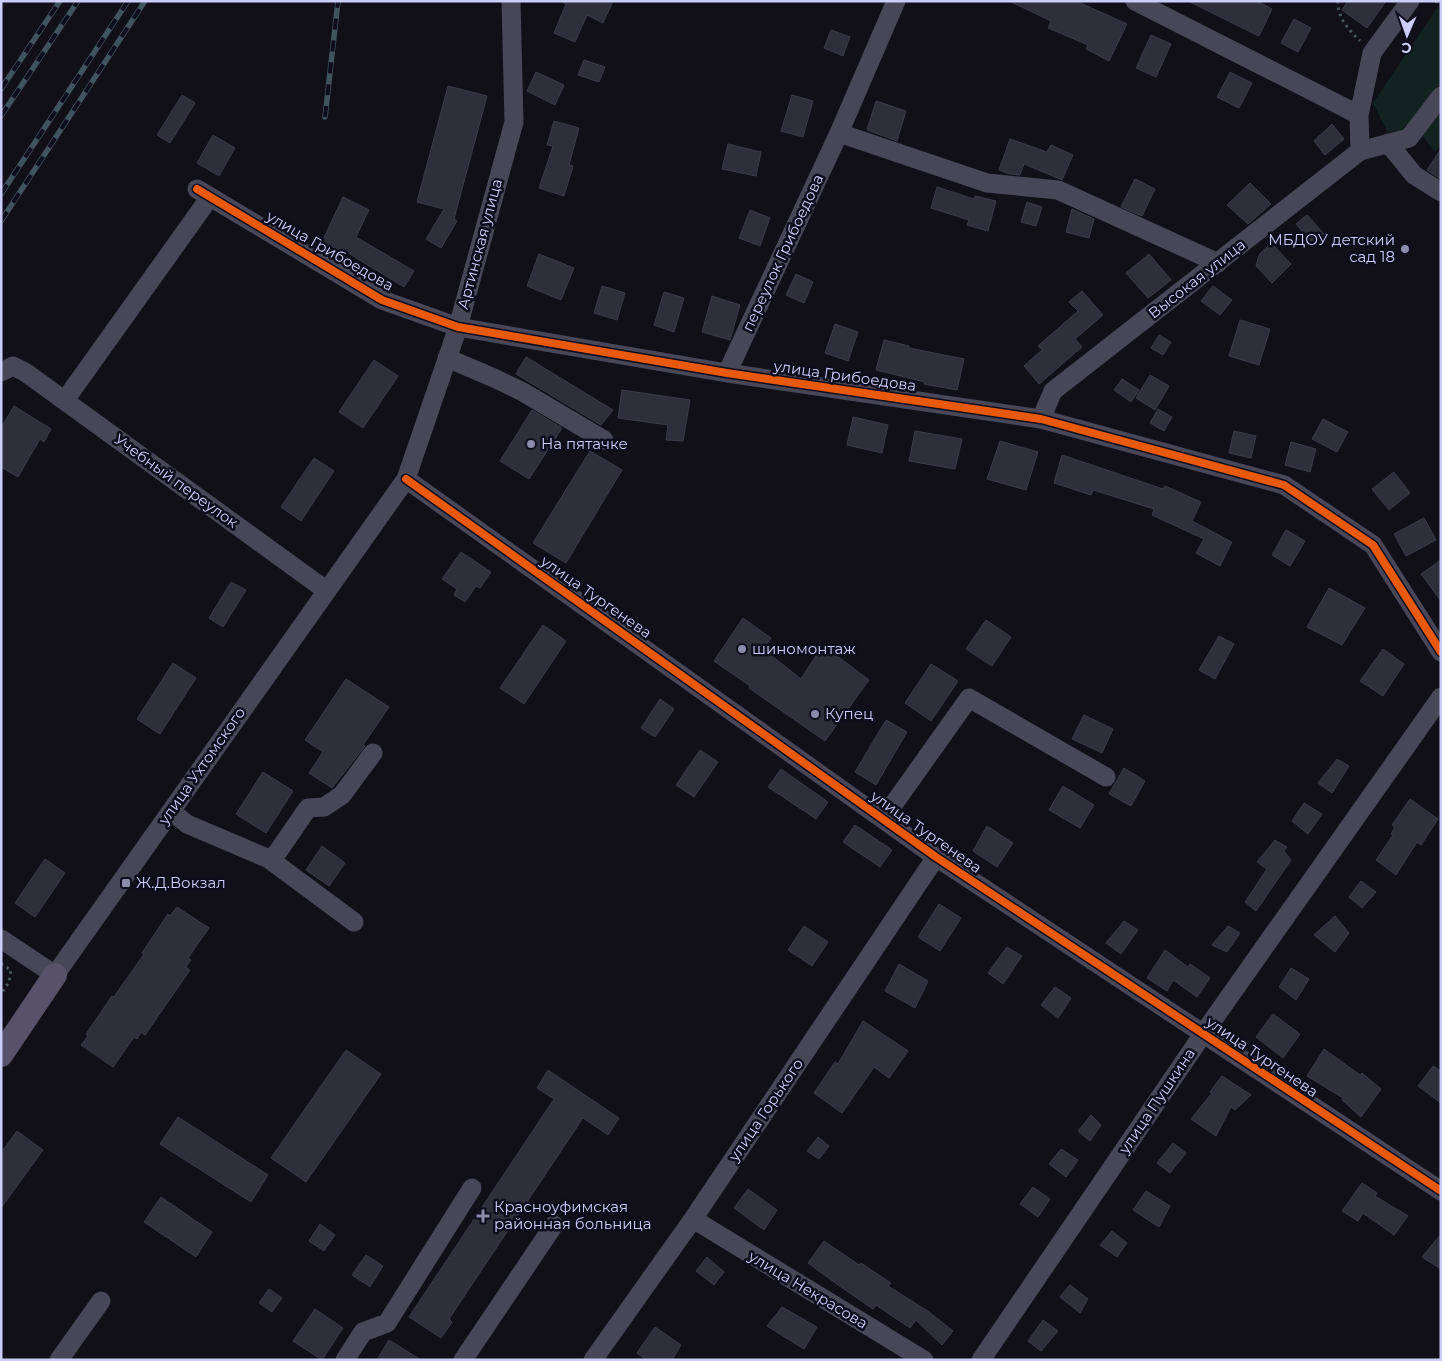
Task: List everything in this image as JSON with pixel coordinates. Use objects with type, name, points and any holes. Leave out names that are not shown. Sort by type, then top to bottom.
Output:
[{"type":"main road","name":"улица Ухтомского","points":[[1,1055],[55,975]]},
{"type":"street","name":"Артинская улица","points":[[406,479],[458,327],[514,122],[511,1]]},
{"type":"street","name":"переулок Грибоедова","points":[[727,373],[839,133],[896,1]]},
{"type":"street","points":[[1135,1],[1360,115]]},
{"type":"street","points":[[1410,1],[1372,53],[1360,115],[1360,151],[1409,138],[1441,96]]},
{"type":"street","points":[[839,133],[987,183],[1058,190],[1218,263]]},
{"type":"street","points":[[1388,143],[1414,175],[1441,192]]},
{"type":"street","name":"Высокая улица","points":[[1041,419],[1054,391],[1360,151]]},
{"type":"street","name":"улица Грибоедова","points":[[65,400],[203,193],[382,300],[458,327],[727,373],[1041,419],[1284,485],[1373,545],[1441,652]]},
{"type":"street","points":[[447,358],[494,378],[520,398],[604,440]]},
{"type":"street","name":"Учебный переулок","points":[[1,372],[13,366],[25,372],[327,590]]},
{"type":"street","name":"улица Ухтомского","points":[[55,975],[406,479]]},
{"type":"street","name":"улица Тургенева","points":[[406,479],[936,857],[1441,1192]]},
{"type":"street","name":"улица Пушкина","points":[[981,1360],[1203,1034],[1441,697]]},
{"type":"street","points":[[883,819],[969,698],[1106,777]]},
{"type":"street","points":[[270,859],[277,853],[308,808],[324,807],[342,795],[373,753]]},
{"type":"street","points":[[171,811],[187,824],[270,859],[354,922]]},
{"type":"street","name":"улица Горького","points":[[592,1360],[693,1219],[936,857]]},
{"type":"street","points":[[1,939],[55,975]]},
{"type":"street","points":[[345,1360],[363,1332],[387,1322],[472,1188]]},
{"type":"street","name":"улица Некрасова","points":[[693,1219],[924,1360]]},
{"type":"street","points":[[463,1360],[554,1226]]},
{"type":"street","points":[[59,1360],[102,1301]]},
{"type":"path","points":[[1338,1],[1338,8],[1346,26],[1372,53]]},
{"type":"path","points":[[1436,1],[1441,5]]},
{"type":"path","points":[[1,964],[11,970],[9,982],[1,994]]},
{"type":"shaded area","points":[[1437,8],[1441,10],[1441,82],[1404,130],[1388,133],[1373,103]]},
{"type":"shaded area","points":[[1441,107],[1441,144],[1435,152],[1421,134]]},
{"type":"building","points":[[560,1],[613,1],[603,23],[587,15],[575,42],[554,33],[566,4]]},
{"type":"building","points":[[1009,1],[1076,1],[1127,24],[1109,61],[1086,49],[1088,45],[1048,28],[1051,21]]},
{"type":"building","points":[[1188,1],[1257,1],[1272,9],[1259,36]]},
{"type":"building","points":[[1348,1],[1386,1],[1367,28],[1342,10]]},
{"type":"building","points":[[1294,19],[1311,28],[1298,52],[1281,43]]},
{"type":"building","points":[[831,30],[850,37],[843,56],[824,48]]},
{"type":"building","points":[[1151,35],[1171,44],[1156,77],[1136,68]]},
{"type":"building","points":[[584,60],[605,67],[599,82],[578,75]]},
{"type":"building","points":[[536,72],[564,85],[555,105],[527,91]]},
{"type":"building","points":[[1230,72],[1252,83],[1239,108],[1217,97]]},
{"type":"building","points":[[448,86],[487,96],[454,219],[457,221],[441,248],[426,239],[444,209],[417,202]]},
{"type":"building","points":[[182,95],[195,103],[170,143],[157,135]]},
{"type":"building","points":[[792,95],[813,101],[803,137],[781,131]]},
{"type":"building","points":[[876,101],[906,111],[897,141],[867,130]]},
{"type":"building","points":[[554,121],[579,128],[569,165],[573,166],[564,196],[539,188],[553,146],[547,145]]},
{"type":"building","points":[[1332,124],[1344,139],[1325,155],[1314,141]]},
{"type":"building","points":[[213,135],[235,148],[219,176],[197,163]]},
{"type":"building","points":[[1010,139],[1047,152],[1051,145],[1073,155],[1062,180],[1024,164],[1020,175],[999,170]]},
{"type":"building","points":[[728,144],[761,152],[756,176],[722,169]]},
{"type":"building","points":[[1441,149],[1441,179],[1427,170]]},
{"type":"building","points":[[1135,179],[1155,189],[1142,216],[1121,207]]},
{"type":"building","points":[[1250,183],[1271,204],[1248,224],[1227,205]]},
{"type":"building","points":[[937,187],[974,199],[975,196],[996,201],[988,231],[967,225],[969,220],[931,208]]},
{"type":"building","points":[[343,197],[369,210],[356,237],[414,271],[404,287],[348,253],[322,242]]},
{"type":"building","points":[[1027,202],[1042,207],[1036,226],[1021,222]]},
{"type":"building","points":[[1072,209],[1094,219],[1089,238],[1066,232]]},
{"type":"building","points":[[750,210],[770,218],[760,246],[739,238]]},
{"type":"building","points":[[1307,215],[1324,234],[1313,244],[1296,224]]},
{"type":"building","points":[[1271,243],[1291,264],[1272,283],[1256,266],[1259,255]]},
{"type":"building","points":[[539,254],[574,268],[561,300],[527,286]]},
{"type":"building","points":[[1149,254],[1171,280],[1148,298],[1126,273]]},
{"type":"building","points":[[796,274],[813,282],[804,303],[786,295]]},
{"type":"building","points":[[602,286],[625,293],[617,320],[594,313]]},
{"type":"building","points":[[1213,286],[1232,300],[1220,315],[1201,301]]},
{"type":"building","points":[[1082,291],[1103,315],[1075,339],[1082,347],[1039,384],[1024,366],[1042,350],[1038,346],[1078,311],[1069,302]]},
{"type":"building","points":[[664,292],[684,298],[674,332],[654,325]]},
{"type":"building","points":[[712,296],[740,305],[730,340],[702,332]]},
{"type":"building","points":[[1240,320],[1270,329],[1259,365],[1229,356]]},
{"type":"building","points":[[835,324],[858,332],[848,361],[825,353]]},
{"type":"building","points":[[1159,335],[1171,342],[1163,355],[1151,348]]},
{"type":"building","points":[[884,340],[909,346],[909,348],[964,359],[957,390],[924,384],[925,382],[876,370]]},
{"type":"building","points":[[526,357],[613,410],[601,425],[516,374]]},
{"type":"building","points":[[374,360],[398,376],[363,428],[339,412]]},
{"type":"building","points":[[1150,375],[1169,386],[1155,410],[1136,398]]},
{"type":"building","points":[[1122,379],[1139,390],[1131,402],[1114,390]]},
{"type":"building","points":[[622,390],[690,400],[683,441],[666,440],[668,425],[618,418]]},
{"type":"building","points":[[14,406],[51,429],[44,442],[40,439],[18,477],[1,467],[1,428]]},
{"type":"building","points":[[1158,409],[1172,417],[1164,431],[1150,423]]},
{"type":"building","name":"На пятачке","points":[[532,410],[562,428],[529,479],[500,461]]},
{"type":"building","points":[[853,417],[888,425],[882,453],[847,445]]},
{"type":"building","points":[[1323,419],[1348,432],[1337,452],[1312,439]]},
{"type":"building","points":[[915,431],[962,439],[955,469],[909,461]]},
{"type":"building","points":[[1234,431],[1256,436],[1251,458],[1229,453]]},
{"type":"building","points":[[1000,441],[1038,452],[1026,490],[987,479]]},
{"type":"building","points":[[1291,442],[1316,449],[1310,472],[1285,465]]},
{"type":"building","points":[[590,451],[622,470],[566,563],[533,543]]},
{"type":"building","points":[[1062,455],[1163,489],[1165,486],[1201,502],[1192,521],[1232,542],[1220,566],[1196,553],[1204,539],[1152,515],[1154,509],[1093,490],[1091,495],[1054,483]]},
{"type":"building","points":[[314,458],[334,471],[301,521],[281,507]]},
{"type":"building","points":[[1394,472],[1410,493],[1389,510],[1372,489]]},
{"type":"building","points":[[1424,518],[1436,540],[1406,556],[1394,534]]},
{"type":"building","points":[[1286,530],[1305,541],[1290,566],[1272,555]]},
{"type":"building","points":[[461,552],[491,572],[480,588],[476,586],[465,602],[454,595],[457,589],[442,579]]},
{"type":"building","points":[[1441,560],[1441,601],[1421,574]]},
{"type":"building","points":[[231,582],[246,590],[223,627],[209,618]]},
{"type":"building","points":[[1329,588],[1365,608],[1342,645],[1307,627]]},
{"type":"building","name":"Купец","points":[[743,618],[771,638],[763,649],[801,679],[823,645],[869,680],[825,741],[714,661]]},
{"type":"building","points":[[986,620],[1011,637],[992,666],[966,649]]},
{"type":"building","points":[[543,625],[566,641],[524,704],[500,688]]},
{"type":"building","points":[[1219,636],[1234,644],[1215,679],[1199,670]]},
{"type":"building","points":[[1383,649],[1404,664],[1383,696],[1360,681]]},
{"type":"building","points":[[173,663],[196,678],[160,734],[137,719]]},
{"type":"building","points":[[931,664],[958,681],[931,721],[905,703]]},
{"type":"building","points":[[346,679],[389,707],[363,745],[365,746],[332,788],[309,773],[323,752],[305,740]]},
{"type":"building","points":[[660,699],[674,709],[655,737],[641,728]]},
{"type":"building","points":[[1084,715],[1113,729],[1102,753],[1072,739]]},
{"type":"building","points":[[886,720],[907,732],[876,785],[855,772]]},
{"type":"building","points":[[700,750],[718,762],[694,797],[676,785]]},
{"type":"building","points":[[1337,759],[1349,766],[1332,793],[1318,783]]},
{"type":"building","points":[[1124,768],[1145,781],[1131,806],[1109,794]]},
{"type":"building","points":[[781,769],[828,802],[816,819],[768,787]]},
{"type":"building","points":[[263,772],[293,791],[266,833],[236,814]]},
{"type":"building","points":[[1063,786],[1094,805],[1080,828],[1049,810]]},
{"type":"building","points":[[1410,799],[1438,819],[1421,845],[1417,842],[1396,875],[1376,860],[1393,835],[1391,834],[1395,827],[1392,825]]},
{"type":"building","points":[[1304,803],[1322,814],[1308,834],[1292,821]]},
{"type":"building","points":[[855,825],[892,850],[880,867],[843,842]]},
{"type":"building","points":[[987,826],[1013,843],[997,867],[973,851]]},
{"type":"building","points":[[1275,840],[1287,847],[1284,851],[1291,860],[1256,911],[1245,902],[1267,869],[1257,862]]},
{"type":"building","points":[[322,846],[345,863],[329,886],[306,870]]},
{"type":"building","points":[[45,859],[65,873],[35,917],[15,903]]},
{"type":"building","points":[[1361,881],[1376,892],[1362,908],[1349,897]]},
{"type":"building","points":[[939,904],[961,918],[940,951],[918,937]]},
{"type":"building","points":[[177,907],[209,928],[188,958],[191,960],[186,967],[190,970],[145,1035],[141,1032],[137,1039],[134,1037],[113,1067],[81,1045],[88,1036],[86,1034],[112,996],[114,997],[144,954],[142,953],[168,914],[170,916]]},
{"type":"building","points":[[1335,916],[1349,933],[1335,952],[1314,935]]},
{"type":"building","points":[[1124,921],[1138,930],[1121,954],[1106,943]]},
{"type":"building","points":[[804,926],[828,942],[812,966],[788,950]]},
{"type":"building","points":[[1228,926],[1240,933],[1227,952],[1212,945]]},
{"type":"building","points":[[1007,947],[1022,956],[1003,984],[988,973]]},
{"type":"building","points":[[1165,950],[1188,967],[1190,964],[1210,978],[1197,997],[1173,980],[1167,991],[1147,978]]},
{"type":"building","points":[[899,964],[928,981],[915,1008],[885,991]]},
{"type":"building","points":[[1291,968],[1309,979],[1296,1000],[1279,987]]},
{"type":"building","points":[[1055,987],[1071,998],[1058,1018],[1041,1005]]},
{"type":"building","points":[[1273,1014],[1300,1034],[1283,1058],[1256,1037]]},
{"type":"building","points":[[863,1021],[908,1051],[889,1078],[874,1067],[842,1113],[814,1093],[835,1062],[838,1064]]},
{"type":"building","points":[[1324,1049],[1360,1075],[1362,1073],[1381,1089],[1361,1117],[1342,1100],[1343,1098],[1307,1076]]},
{"type":"building","points":[[346,1050],[381,1074],[306,1182],[271,1158]]},
{"type":"building","points":[[1433,1066],[1441,1071],[1441,1103],[1418,1086]]},
{"type":"building","points":[[548,1070],[619,1118],[608,1135],[583,1118],[449,1319],[452,1322],[441,1338],[409,1317],[554,1099],[537,1088]]},
{"type":"building","points":[[1222,1076],[1251,1095],[1235,1110],[1231,1107],[1216,1136],[1191,1119],[1212,1093],[1210,1092]]},
{"type":"building","points":[[1091,1115],[1101,1125],[1090,1141],[1078,1131]]},
{"type":"building","points":[[178,1117],[268,1175],[251,1202],[160,1144]]},
{"type":"building","points":[[17,1131],[43,1150],[1,1208],[1,1153]]},
{"type":"building","points":[[818,1137],[829,1146],[819,1159],[807,1151]]},
{"type":"building","points":[[1173,1143],[1186,1153],[1170,1173],[1157,1163]]},
{"type":"building","points":[[1061,1149],[1078,1160],[1066,1177],[1049,1164]]},
{"type":"building","points":[[1362,1183],[1377,1193],[1375,1196],[1408,1216],[1394,1235],[1363,1213],[1358,1221],[1342,1211]]},
{"type":"building","points":[[1033,1187],[1050,1199],[1038,1217],[1020,1204]]},
{"type":"building","points":[[748,1189],[777,1210],[764,1230],[734,1208]]},
{"type":"building","points":[[1146,1191],[1170,1206],[1159,1227],[1133,1210]]},
{"type":"building","points":[[161,1197],[212,1232],[196,1257],[144,1222]]},
{"type":"building","points":[[320,1224],[335,1235],[324,1251],[309,1241]]},
{"type":"building","points":[[1112,1231],[1127,1243],[1117,1257],[1100,1245]]},
{"type":"building","points":[[1441,1234],[1441,1269],[1422,1257]]},
{"type":"building","points":[[824,1241],[859,1265],[861,1263],[891,1283],[888,1286],[929,1312],[953,1331],[942,1345],[916,1320],[910,1328],[876,1305],[873,1309],[841,1287],[808,1263]]},
{"type":"building","points":[[366,1255],[383,1266],[370,1287],[352,1275]]},
{"type":"building","points":[[707,1257],[724,1272],[714,1285],[696,1271]]},
{"type":"building","points":[[1070,1285],[1088,1299],[1080,1313],[1060,1297]]},
{"type":"building","points":[[269,1289],[282,1298],[272,1312],[259,1303]]},
{"type":"building","points":[[782,1307],[817,1327],[804,1349],[767,1326]]},
{"type":"building","points":[[315,1309],[343,1328],[322,1360],[293,1341]]},
{"type":"building","points":[[1043,1320],[1058,1331],[1041,1351],[1028,1341]]},
{"type":"building","points":[[655,1327],[681,1345],[672,1360],[647,1360],[637,1353]]},
{"type":"building","points":[[389,1340],[421,1360],[377,1360]]},
{"type":"railway","points":[[1,89],[60,1]]},
{"type":"railway","points":[[1,116],[78,1]]},
{"type":"railway","points":[[1,194],[128,1]]},
{"type":"railway","points":[[1,221],[145,1]]},
{"type":"railway","points":[[325,117],[338,1]]},
{"type":"cycle path","points":[[197,189],[382,300],[458,327],[727,373],[1041,419],[1284,485],[1373,545],[1441,652]]},
{"type":"cycle path","points":[[406,479],[936,857],[1441,1191]]},
{"type":"place","name":"МБДОУ детский сад 18","points":[[1405,249]]},
{"type":"place","name":"На пятачке","points":[[531,444]]},
{"type":"place","name":"шиномонтаж","points":[[742,649]]},
{"type":"place","name":"Купец","points":[[815,714]]},
{"type":"place","name":"Ж.Д.Вокзал","points":[[126,883]]},
{"type":"place","name":"Красноуфимская районная больница","points":[[483,1216]]}]
